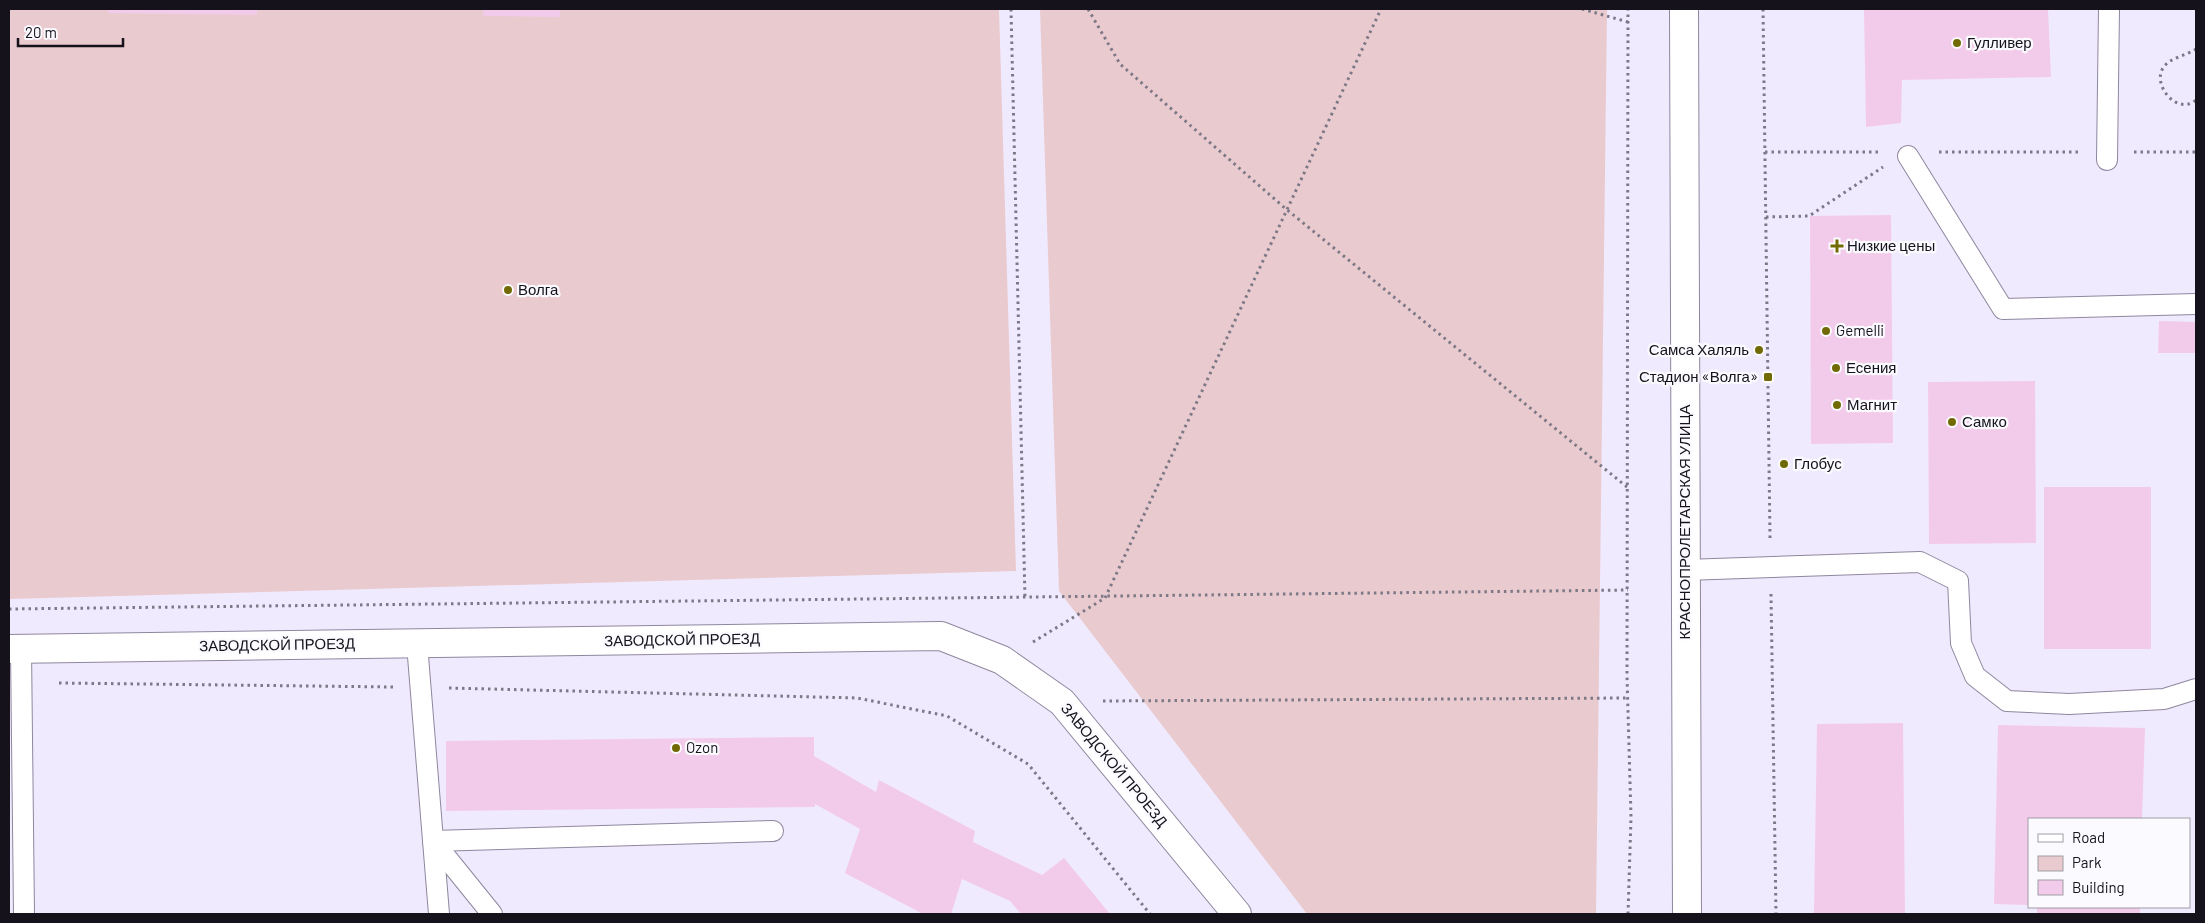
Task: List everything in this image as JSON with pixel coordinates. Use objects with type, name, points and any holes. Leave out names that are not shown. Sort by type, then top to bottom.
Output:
[{"type":"street","name":"КРАСНОПРОЛЕТАРСКАЯ УЛИЦА","points":[[1684,9],[1687,914]]},
{"type":"street","name":"ЗАВОДСКОЙ ПРОЕЗД","points":[[15,649],[941,636],[1002,660],[1062,702],[1237,914]]},
{"type":"lane","points":[[2107,160],[2109,9]]},
{"type":"lane","points":[[1900,159],[2003,309],[2196,304]]},
{"type":"lane","points":[[1685,570],[1920,562],[1958,582],[1962,643],[1975,676],[2007,701],[2069,704],[2164,699],[2196,689]]},
{"type":"lane","points":[[417,644],[439,914]]},
{"type":"lane","points":[[15,649],[21,682],[24,914]]},
{"type":"lane","points":[[433,841],[773,831]]},
{"type":"lane","points":[[433,841],[492,914]]},
{"type":"path","points":[[1011,9],[1025,598]]},
{"type":"path","points":[[1088,9],[1120,64],[1286,209],[1628,488]]},
{"type":"path","points":[[1002,660],[1105,598],[1381,9]]},
{"type":"path","points":[[1582,9],[1628,22]]},
{"type":"path","points":[[1628,9],[1627,698],[1631,817],[1628,914]]},
{"type":"path","points":[[1763,9],[1776,914]]},
{"type":"path","points":[[2196,49],[2173,59],[2163,68],[2161,77],[2164,90],[2170,100],[2181,105],[2191,104],[2196,100]]},
{"type":"path","points":[[1765,152],[1888,152]]},
{"type":"path","points":[[1937,152],[2087,152]]},
{"type":"path","points":[[2126,152],[2196,152]]},
{"type":"path","points":[[1766,217],[1809,216],[1900,159]]},
{"type":"path","points":[[9,609],[1105,598],[1628,590]]},
{"type":"path","points":[[21,682],[420,687],[858,698],[948,716],[1028,764],[1150,914]]},
{"type":"path","points":[[1062,702],[1627,698]]},
{"type":"green space","name":"Волга","points":[[9,9],[999,9],[1016,571],[9,599]]},
{"type":"green space","points":[[1040,9],[1607,9],[1596,914],[1307,914],[1059,591]]},
{"type":"building","points":[[108,9],[257,9],[257,15],[108,13]]},
{"type":"building","points":[[483,9],[560,9],[560,17],[483,16]]},
{"type":"building","name":"Гулливер","points":[[1864,9],[2048,9],[2051,77],[1902,80],[1901,123],[1866,127]]},
{"type":"building","points":[[1891,215],[1893,443],[1811,444],[1810,216]]},
{"type":"building","points":[[2159,321],[2196,322],[2196,353],[2158,353]]},
{"type":"building","points":[[2035,381],[2036,543],[1929,544],[1928,382]]},
{"type":"building","points":[[2044,487],[2151,487],[2151,649],[2044,649]]},
{"type":"building","points":[[1903,723],[1905,914],[1814,914],[1817,724]]},
{"type":"building","points":[[1998,725],[2145,728],[2142,818],[2028,818],[2028,905],[1994,904]]},
{"type":"building","points":[[814,737],[814,756],[876,792],[879,780],[975,831],[973,842],[1042,875],[1064,858],[1110,914],[1021,914],[1010,901],[962,879],[951,914],[923,914],[845,873],[860,829],[815,804],[815,807],[446,811],[446,741]]},
{"type":"building","points":[[2037,908],[2140,908],[2140,914],[2037,914]]},
{"type":"place","name":"Гулливер","points":[[1957,43]]},
{"type":"place","name":"Низкие цены","points":[[1837,246]]},
{"type":"place","name":"Волга","points":[[508,290]]},
{"type":"place","name":"Gemelli","points":[[1826,331]]},
{"type":"place","name":"Самса Халяль","points":[[1759,350]]},
{"type":"place","name":"Есения","points":[[1836,368]]},
{"type":"place","name":"Стадион «Волга»","points":[[1768,377]]},
{"type":"place","name":"Магнит","points":[[1837,405]]},
{"type":"place","name":"Самко","points":[[1952,422]]},
{"type":"place","name":"Глобус","points":[[1784,464]]},
{"type":"place","name":"Ozon","points":[[676,748]]}]
